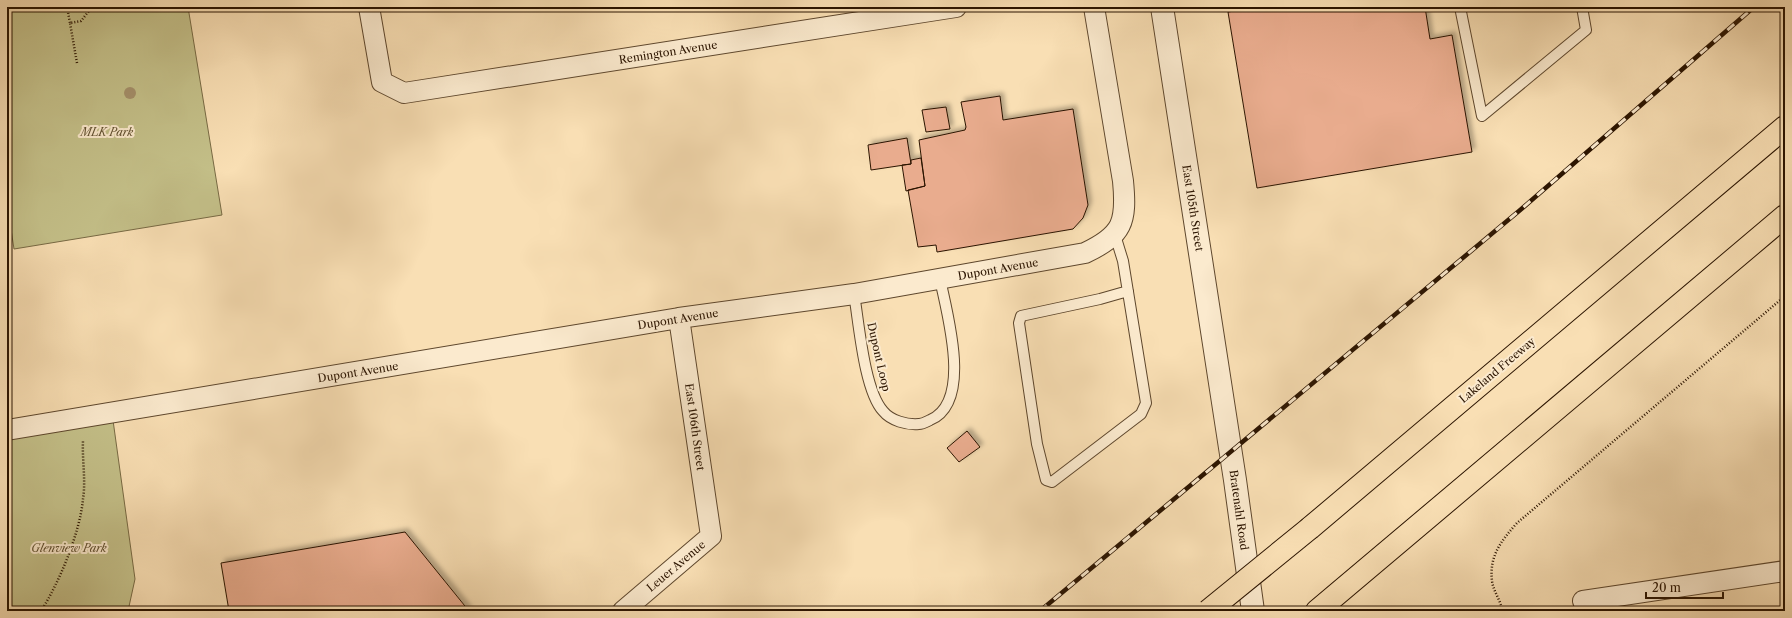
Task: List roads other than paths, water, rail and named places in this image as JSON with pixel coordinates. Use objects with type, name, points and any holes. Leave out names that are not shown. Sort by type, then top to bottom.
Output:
[{"type":"highway","name":"Lakeland Freeway","points":[[1208,611],[1310,528],[1785,127]]},
{"type":"highway","points":[[1319,610],[1785,216]]},
{"type":"street","name":"Remington Avenue","points":[[369,7],[382,82],[404,93],[956,7]]},
{"type":"street","points":[[1094,7],[1124,194],[1123,216],[1115,235]]},
{"type":"street","name":"East 105th Street","points":[[1162,7],[1224,409]]},
{"type":"street","name":"Dupont Avenue","points":[[7,430],[679,318],[854,294],[940,279],[1085,253],[1108,241],[1115,235]]},
{"type":"street","name":"East 106th Street","points":[[679,318],[711,536]]},
{"type":"street","name":"Bratenahl Road","points":[[1224,409],[1253,611]]},
{"type":"street","name":"Leuer Avenue","points":[[623,611],[711,536]]},
{"type":"street","points":[[1583,601],[1785,571]]},
{"type":"lane","points":[[1460,7],[1482,116],[1586,30],[1582,7]]},
{"type":"lane","points":[[1115,235],[1123,261],[1128,290],[1146,403],[1141,414],[1052,482],[1046,480],[1037,444],[1018,323],[1021,316],[1100,299],[1128,290]]},
{"type":"lane","name":"Dupont Loop","points":[[854,294],[867,370],[873,394],[883,412],[903,424],[921,424],[937,417],[950,401],[955,379],[953,354],[940,279]]},
{"type":"railway","points":[[1040,611],[1519,211],[1754,7]]},
{"type":"park label","name":"MLK Park","points":[[107,132]]},
{"type":"park label","name":"Glenview Park","points":[[69,548]]}]
